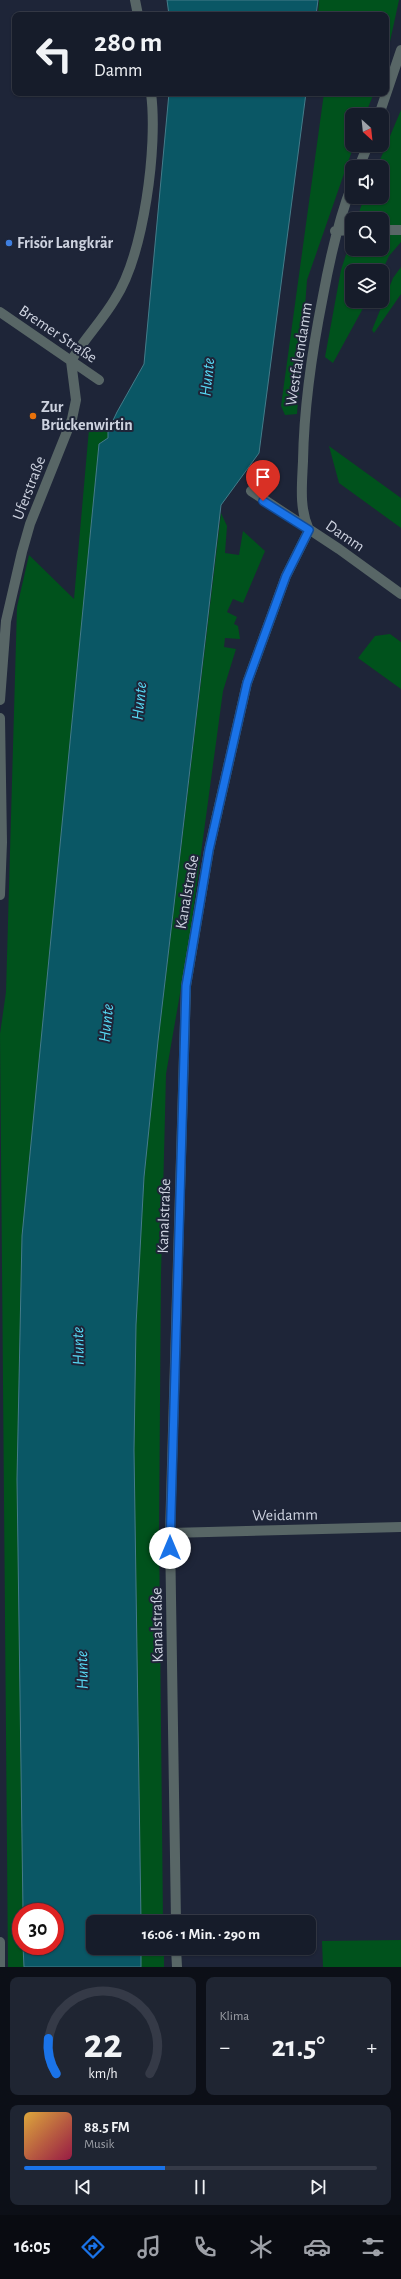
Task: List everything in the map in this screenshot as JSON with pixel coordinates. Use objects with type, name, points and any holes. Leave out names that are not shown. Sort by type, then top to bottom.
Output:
[{"type":"street","points":[[135,0],[137,12]]},
{"type":"street","points":[[389,85],[401,50]]},
{"type":"street","points":[[71,361],[81,344],[116,299],[134,259],[150,177],[153,110],[151,96]]},
{"type":"street","points":[[381,108],[385,96]]},
{"type":"street","name":"Westfalendamm","points":[[309,530],[304,519],[302,495],[305,414],[312,354],[335,231],[345,204]]},
{"type":"street","points":[[335,231],[345,230]]},
{"type":"street","points":[[389,230],[401,230]]},
{"type":"street","name":"Bremer Straße","points":[[0,312],[99,380]]},
{"type":"street","name":"Uferstraße","points":[[0,700],[6,621],[22,552],[30,524],[72,419],[76,400],[71,361]]},
{"type":"street","name":"Damm","points":[[251,491],[401,594]]},
{"type":"street","name":"Kanalstraße","points":[[176,1915],[170,1533],[186,986],[209,850],[247,683],[286,576],[309,530]]},
{"type":"street","points":[[0,718],[0,895]]},
{"type":"street","name":"Weidamm","points":[[170,1533],[401,1528]]},
{"type":"street","points":[[0,1942],[0,1967]]},
{"type":"street","points":[[176,1955],[176,1967]]},
{"type":"green space","points":[[319,0],[399,0],[389,46],[389,12],[318,12]]},
{"type":"green space","points":[[324,96],[373,96],[368,108],[345,108],[345,152],[352,152],[349,160],[345,160],[345,171],[307,280],[297,414],[285,415],[281,406]]},
{"type":"green space","points":[[401,110],[401,242],[389,256],[389,212],[359,212],[362,204],[389,204],[389,160],[380,160],[383,152],[389,152],[389,138]]},
{"type":"green space","points":[[346,256],[389,256],[385,264],[345,264],[345,308],[363,308],[333,363],[325,357],[341,270]]},
{"type":"green space","points":[[401,267],[401,294],[374,333],[372,330],[381,308],[389,308],[389,288],[393,278]]},
{"type":"green space","points":[[89,429],[108,431],[108,438],[99,444],[22,1236],[17,1479],[23,1903],[12,1903],[12,1955],[23,1955],[24,1967],[8,1967],[0,1034],[6,992],[17,607],[29,555],[74,599]]},
{"type":"green space","points":[[329,446],[401,498],[401,528],[339,483]]},
{"type":"green space","points":[[221,513],[227,526],[225,553],[239,555],[243,531],[265,551],[243,603],[233,599],[227,612],[237,617],[234,624],[238,626],[240,639],[225,638],[224,647],[236,649],[223,691],[189,942],[166,1074],[161,1275],[159,1530],[163,1915],[141,1915],[134,1450],[136,1325],[144,1177],[158,1041]]},
{"type":"green space","points":[[390,634],[401,642],[401,689],[358,658],[375,636]]},
{"type":"green space","points":[[401,1940],[401,1967],[323,1967],[322,1941]]},
{"type":"green space","points":[[141,1955],[164,1955],[164,1967],[141,1967]]},
{"type":"water","points":[[167,0],[318,0],[316,12],[169,12]]},
{"type":"water","name":"Hunte","points":[[169,96],[306,96],[259,453],[221,505],[158,1041],[144,1177],[136,1325],[134,1450],[141,1915],[86,1915],[86,1955],[141,1955],[141,1967],[24,1967],[23,1955],[64,1955],[64,1903],[23,1903],[17,1479],[22,1236],[99,444],[108,438],[108,431],[144,364]]},
{"type":"place","name":"Frisör Langkrär","points":[[9,243]]},
{"type":"place","name":"Zur Brückenwirtin","points":[[33,416]]},
{"type":"route","points":[[170,1548],[186,986],[209,850],[234,734],[247,683],[260,642],[290,566],[309,530],[263,501]]}]
